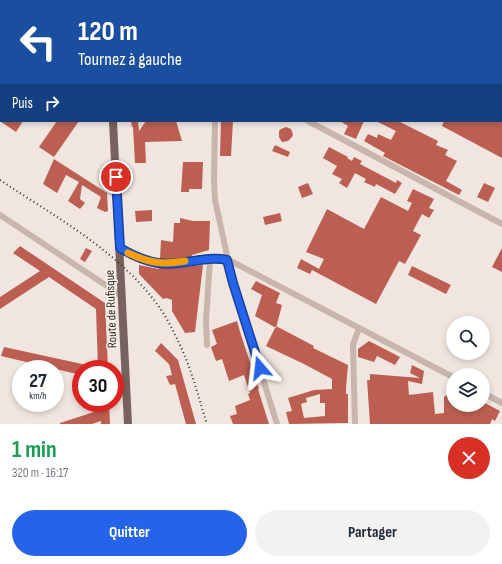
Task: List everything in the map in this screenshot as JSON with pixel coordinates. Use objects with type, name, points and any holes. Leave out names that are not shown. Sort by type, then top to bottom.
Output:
[{"type":"main road","name":"Route de Rufisque","points":[[114,122],[128,424]]},
{"type":"street","points":[[215,122],[214,182],[227,260],[277,424]]},
{"type":"street","points":[[310,122],[502,224]]},
{"type":"street","points":[[0,215],[122,296]]},
{"type":"street","points":[[120,248],[142,259],[159,263],[174,263],[210,258],[227,260],[446,373]]},
{"type":"street","points":[[207,345],[206,306],[210,258]]},
{"type":"street","points":[[355,424],[353,345],[360,328]]},
{"type":"street","points":[[490,397],[502,403]]},
{"type":"building","points":[[1,122],[22,122],[16,132]]},
{"type":"building","points":[[56,122],[78,122],[54,157],[39,147]]},
{"type":"building","points":[[131,122],[138,122],[139,131],[145,122],[176,122],[182,141],[145,142],[146,163],[135,163]]},
{"type":"building","points":[[221,122],[233,122],[231,156],[220,156]]},
{"type":"building","points":[[342,122],[364,122],[356,139],[344,134],[348,126]]},
{"type":"building","points":[[378,122],[400,122],[438,141],[436,145],[448,150],[445,155],[457,161],[446,181],[462,190],[459,195],[383,156],[385,153],[364,141],[368,134],[377,138],[378,134],[391,140],[396,131]]},
{"type":"building","points":[[444,122],[502,122],[502,158],[442,126]]},
{"type":"building","points":[[286,127],[291,129],[293,134],[288,141],[282,142],[279,137],[279,131]]},
{"type":"building","points":[[275,145],[290,152],[288,157],[272,151]]},
{"type":"building","points":[[329,147],[348,157],[347,158],[352,161],[354,157],[362,161],[360,164],[396,183],[397,180],[402,183],[395,194],[376,184],[375,187],[364,182],[366,179],[355,173],[347,188],[339,183],[342,179],[332,174],[337,166],[323,158]]},
{"type":"building","points":[[54,159],[107,193],[108,211],[105,212],[97,208],[101,197],[82,185],[80,199],[85,203],[80,209],[68,201],[79,182],[66,175],[57,193],[43,184]]},
{"type":"building","points":[[183,162],[203,162],[202,189],[189,189],[189,192],[181,192]]},
{"type":"building","points":[[308,183],[313,194],[302,198],[298,187]]},
{"type":"building","points":[[484,183],[495,188],[488,202],[477,197]]},
{"type":"building","points":[[413,189],[434,199],[429,208],[434,210],[429,218],[422,214],[413,231],[421,235],[405,264],[399,261],[376,304],[312,270],[310,274],[297,268],[301,259],[319,269],[324,259],[306,252],[327,209],[364,229],[381,197],[408,211],[412,203],[407,201]]},
{"type":"building","points":[[152,210],[152,221],[136,222],[135,211]]},
{"type":"building","points":[[280,213],[282,221],[265,225],[263,217]]},
{"type":"building","points":[[180,218],[193,221],[210,221],[209,250],[192,255],[191,257],[160,259],[161,240],[173,242],[174,223],[180,223]]},
{"type":"building","points":[[20,246],[105,303],[108,360],[98,360],[96,309],[49,277],[0,309],[0,297],[40,271],[13,253]]},
{"type":"building","points":[[86,248],[92,251],[85,262],[80,259]]},
{"type":"building","points":[[502,248],[502,272],[492,267]]},
{"type":"building","points":[[139,265],[159,269],[203,265],[195,332],[185,333],[172,311],[172,300],[166,298],[163,299],[139,274]]},
{"type":"building","points":[[412,266],[451,285],[446,294],[408,275]]},
{"type":"building","points":[[256,281],[280,293],[276,303],[282,305],[276,328],[255,316],[262,295],[251,289]]},
{"type":"building","points":[[237,321],[269,424],[233,424],[230,416],[237,414],[235,406],[250,400],[248,394],[250,393],[244,375],[229,381],[222,359],[216,361],[211,347],[217,344],[212,330]]},
{"type":"building","points":[[276,326],[314,346],[313,348],[348,365],[346,394],[348,394],[348,423],[289,424],[286,412],[292,411],[288,398],[314,390],[332,389],[332,379],[266,346]],"holes":[[[320,394],[320,403],[325,403],[325,416],[304,418],[301,404],[307,402],[306,398]]]},
{"type":"building","points":[[369,341],[400,357],[395,365],[377,356],[374,362],[358,357],[358,349]]},
{"type":"building","points":[[161,343],[178,360],[196,424],[186,424],[175,384],[170,385],[166,376],[172,375],[169,364],[155,351]]},
{"type":"building","points":[[4,347],[64,360],[18,360],[1,356]]},
{"type":"building","points":[[64,360],[72,362],[72,373],[64,371]]},
{"type":"building","points":[[412,365],[424,371],[422,384],[408,381],[409,395],[433,392],[435,414],[444,413],[444,397],[446,395],[446,412],[490,412],[490,406],[500,411],[495,421],[492,419],[490,424],[370,424],[367,380],[370,380],[370,374],[420,378],[410,373]]},
{"type":"building","points":[[94,412],[109,412],[110,424],[101,424],[101,421],[92,424],[60,423]]},
{"type":"railway","points":[[0,180],[84,235],[123,267],[141,285],[157,304],[177,338],[191,373],[207,424]]},
{"type":"slow traffic","points":[[128,253],[142,259],[159,263],[185,261]]},
{"type":"route","points":[[116,177],[120,248],[142,259],[159,263],[174,263],[210,258],[227,260],[260,368]]}]
